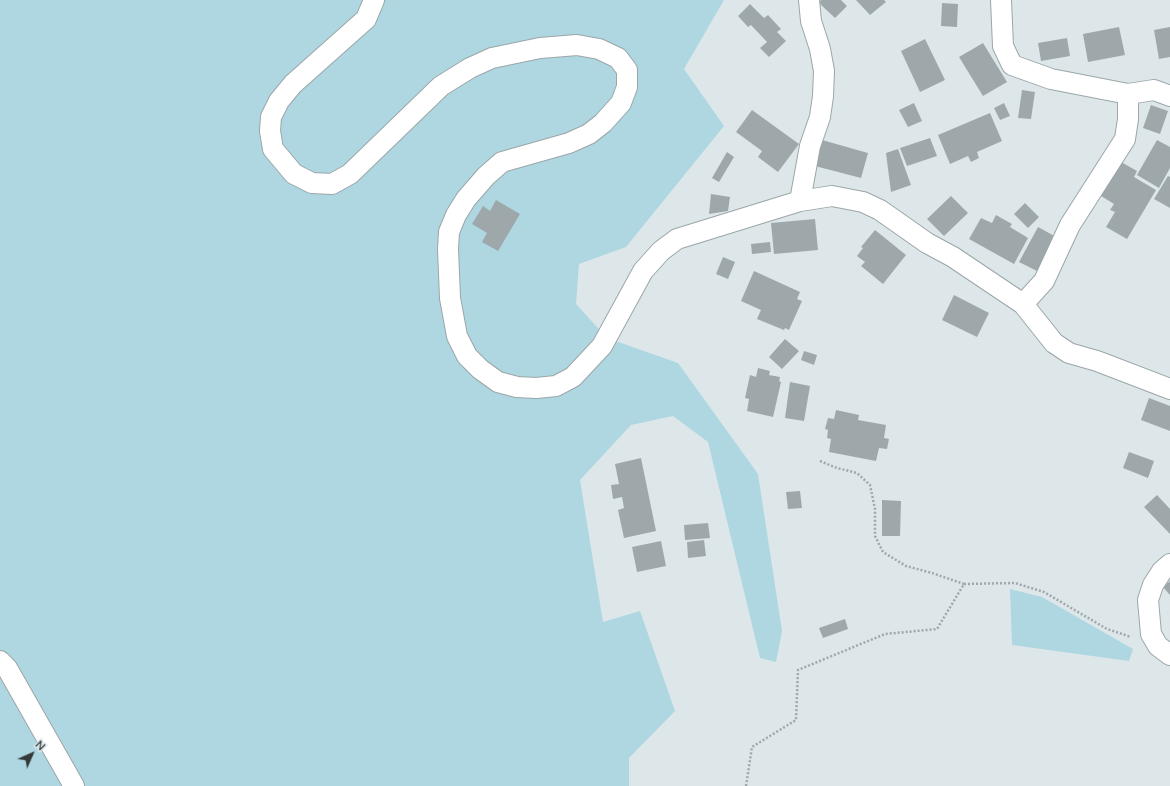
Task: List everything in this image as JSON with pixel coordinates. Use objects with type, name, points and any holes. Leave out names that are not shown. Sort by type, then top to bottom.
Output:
[{"type":"street","points":[[374,0],[366,19],[293,84],[279,101],[271,117],[270,131],[273,149],[294,174],[312,183],[332,184],[350,174],[440,86],[470,68],[492,58],[540,48],[576,45],[599,49],[612,55],[618,58],[627,70],[627,87],[621,103],[603,123],[589,134],[569,143],[502,162],[486,176],[466,199],[456,215],[449,232],[448,249],[450,298],[457,336],[466,356],[480,369],[498,382],[517,387],[536,388],[556,386],[573,377],[602,346],[643,271],[661,251],[677,239],[800,201],[832,196],[869,205],[880,210],[927,243],[953,258],[1023,304],[1054,343],[1069,353],[1097,361],[1170,389]]},
{"type":"street","points":[[800,201],[810,146],[820,117],[824,71],[808,0]]},
{"type":"street","points":[[1001,0],[1003,46],[1012,65],[1051,79],[1128,94],[1154,90],[1170,96]]},
{"type":"street","points":[[1023,304],[1044,281],[1070,225],[1125,139],[1128,119],[1128,94]]},
{"type":"street","points":[[1164,650],[1151,634],[1148,600],[1153,585],[1162,571],[1170,564]]},
{"type":"street","points":[[0,661],[7,668],[74,786]]},
{"type":"path","points":[[820,461],[837,468],[857,473],[870,485],[875,509],[876,536],[883,552],[906,566],[964,584],[1015,583],[1044,592],[1107,629],[1164,650]]},
{"type":"path","points":[[746,786],[752,747],[796,720],[798,670],[885,634],[937,630],[964,584]]},
{"type":"shaded area","points":[[0,0],[724,0],[684,69],[724,126],[626,247],[579,264],[576,304],[607,338],[678,363],[758,474],[782,631],[776,662],[760,658],[708,442],[673,416],[631,425],[580,480],[603,622],[640,611],[675,711],[629,758],[629,786],[0,786]]},
{"type":"shaded area","points":[[1010,589],[1042,597],[1133,649],[1129,661],[1012,645]]},
{"type":"building","points":[[821,0],[841,0],[847,6],[835,18],[819,3]]},
{"type":"building","points":[[856,0],[884,0],[886,2],[870,15]]},
{"type":"building","points":[[942,3],[958,4],[957,27],[941,26]]},
{"type":"building","points":[[750,4],[764,18],[768,15],[781,29],[777,32],[786,41],[769,57],[760,48],[767,42],[751,25],[748,27],[738,16]]},
{"type":"building","points":[[1119,27],[1125,55],[1088,62],[1083,34]]},
{"type":"building","points":[[1170,27],[1170,57],[1159,59],[1154,30]]},
{"type":"building","points":[[1067,38],[1070,56],[1041,61],[1038,43]]},
{"type":"building","points":[[925,39],[945,80],[920,92],[901,51]]},
{"type":"building","points":[[983,43],[1007,82],[983,96],[959,57]]},
{"type":"building","points":[[1022,90],[1035,92],[1031,119],[1018,118]]},
{"type":"building","points":[[914,103],[922,121],[908,127],[899,110]]},
{"type":"building","points":[[1004,103],[1010,116],[1000,120],[994,108]]},
{"type":"building","points":[[1151,105],[1168,111],[1160,134],[1143,128]]},
{"type":"building","points":[[752,110],[799,144],[778,172],[758,157],[762,151],[736,132]]},
{"type":"building","points":[[990,113],[1002,141],[977,152],[979,158],[971,162],[968,156],[950,164],[938,135]]},
{"type":"building","points":[[930,138],[937,156],[907,166],[900,148]]},
{"type":"building","points":[[822,140],[868,153],[861,178],[815,166]]},
{"type":"building","points":[[1157,140],[1170,147],[1170,168],[1159,188],[1137,175]]},
{"type":"building","points":[[898,149],[911,185],[891,192],[886,153]]},
{"type":"building","points":[[727,152],[734,157],[719,182],[712,178]]},
{"type":"building","points":[[1121,162],[1137,171],[1134,177],[1156,190],[1127,239],[1106,227],[1115,212],[1110,210],[1114,204],[1101,196]]},
{"type":"building","points":[[1168,176],[1170,177],[1170,208],[1154,199]]},
{"type":"building","points":[[711,194],[730,197],[728,211],[709,214]]},
{"type":"building","points":[[951,196],[968,213],[944,236],[927,219]]},
{"type":"building","points":[[496,200],[520,214],[498,251],[482,242],[487,233],[472,224],[483,206],[490,211]]},
{"type":"building","points":[[1025,203],[1039,217],[1028,228],[1014,214]]},
{"type":"building","points":[[996,215],[1012,224],[1010,227],[1028,238],[1014,264],[969,239],[981,218],[992,223]]},
{"type":"building","points":[[815,219],[818,250],[774,254],[771,223]]},
{"type":"building","points":[[1038,227],[1058,238],[1039,272],[1019,262]]},
{"type":"building","points":[[875,230],[906,255],[883,284],[861,266],[865,262],[857,256],[863,248],[861,247]]},
{"type":"building","points":[[770,242],[771,252],[752,254],[751,244]]},
{"type":"building","points":[[723,257],[735,262],[728,279],[716,274]]},
{"type":"building","points":[[754,271],[800,292],[797,299],[802,301],[789,330],[785,328],[784,330],[757,319],[761,310],[741,301]]},
{"type":"building","points":[[954,295],[989,313],[977,337],[942,320]]},
{"type":"building","points":[[785,339],[799,351],[782,369],[769,357]]},
{"type":"building","points":[[804,351],[817,355],[814,365],[801,360]]},
{"type":"building","points":[[758,368],[770,371],[769,375],[780,377],[779,381],[781,382],[773,417],[747,411],[749,399],[745,398],[750,375],[756,377]]},
{"type":"building","points":[[790,382],[810,386],[804,421],[785,418]]},
{"type":"building","points":[[1149,398],[1170,406],[1170,431],[1141,420]]},
{"type":"building","points":[[836,410],[859,415],[858,420],[886,425],[884,438],[889,439],[887,449],[879,448],[876,461],[829,452],[831,439],[827,438],[828,430],[825,429],[828,418],[834,419]]},
{"type":"building","points":[[1129,452],[1154,461],[1148,478],[1123,468]]},
{"type":"building","points":[[641,458],[656,531],[624,538],[618,510],[624,508],[622,497],[613,499],[611,485],[619,484],[615,464]]},
{"type":"building","points":[[800,491],[802,508],[788,509],[786,492]]},
{"type":"building","points":[[1157,495],[1170,509],[1170,534],[1144,507]]},
{"type":"building","points":[[882,500],[901,501],[900,536],[882,536]]},
{"type":"building","points":[[708,523],[710,538],[685,540],[684,525]]},
{"type":"building","points":[[704,540],[706,556],[688,558],[687,542]]},
{"type":"building","points":[[661,541],[666,566],[637,572],[632,547]]},
{"type":"building","points":[[1170,581],[1170,595],[1163,587]]},
{"type":"building","points":[[845,619],[848,629],[823,638],[819,628]]}]
